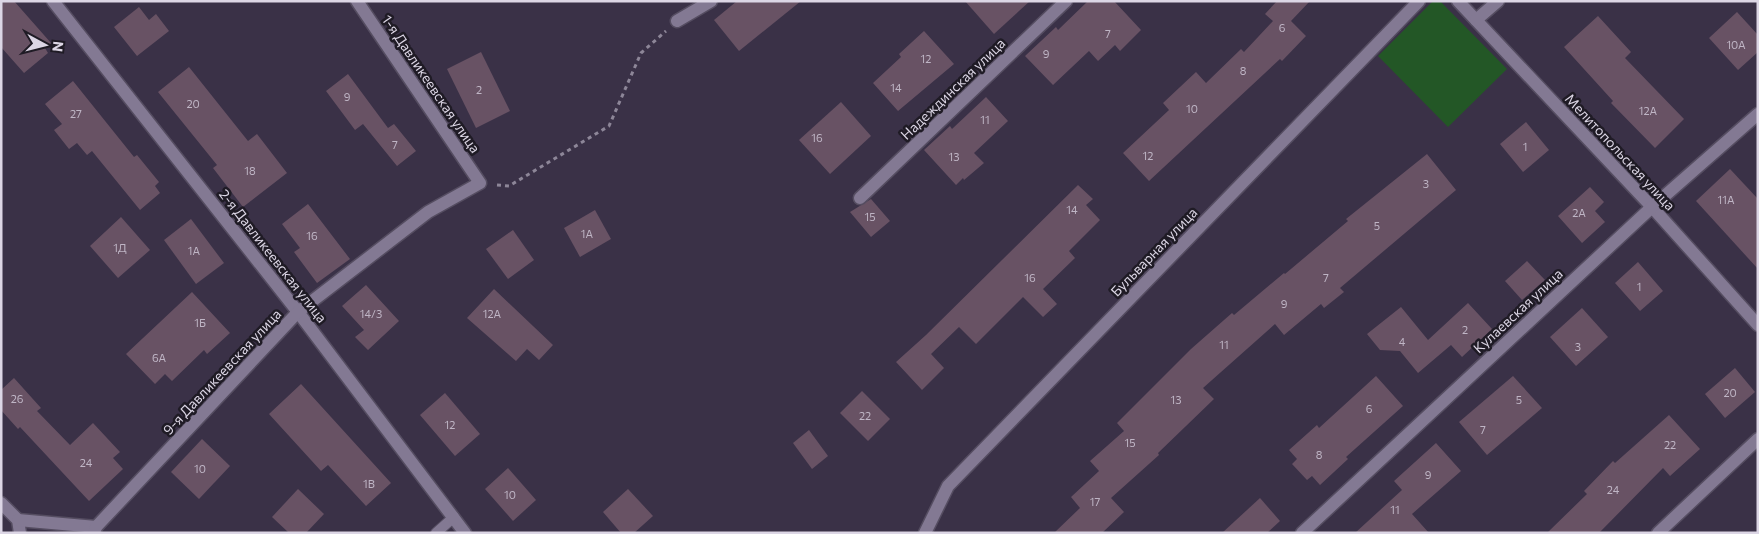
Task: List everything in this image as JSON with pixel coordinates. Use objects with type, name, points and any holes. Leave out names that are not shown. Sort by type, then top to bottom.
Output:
[{"type":"street","name":"2-я Давликеевская улица","points":[[53,1],[298,312],[465,533]]},
{"type":"street","name":"1-я Давликеевская улица","points":[[357,1],[480,183]]},
{"type":"street","points":[[678,21],[711,1]]},
{"type":"street","name":"Надеждинская улица","points":[[860,198],[1066,1]]},
{"type":"street","name":"Бульварная улица","points":[[924,533],[948,486],[1419,1]]},
{"type":"street","name":"Мелитопольская улица","points":[[1458,1],[1652,207],[1758,325]]},
{"type":"street","points":[[1476,20],[1498,1]]},
{"type":"street","name":"Кулаевская улица","points":[[1302,533],[1652,207],[1758,114]]},
{"type":"street","name":"9-я Давликеевская улица","points":[[18,520],[95,530],[298,312],[428,212],[480,183]]},
{"type":"street","points":[[1658,533],[1758,439]]},
{"type":"street","points":[[1,503],[18,520],[20,533]]},
{"type":"lane","points":[[436,533],[454,517]]},
{"type":"path","points":[[480,183],[509,186],[609,126],[641,52],[678,21]]},
{"type":"green space","points":[[1433,1],[1440,1],[1507,69],[1448,127],[1378,56]]},
{"type":"building","points":[[1,1],[14,1],[51,43],[45,48],[48,53],[24,73],[1,47]]},
{"type":"building","points":[[737,1],[801,1],[739,51],[714,20]]},
{"type":"building","points":[[965,1],[1030,1],[994,34]]},
{"type":"building","points":[[1088,1],[1114,1],[1141,30],[1120,51],[1115,45],[1098,61],[1089,51],[1053,85],[1025,56],[1056,27],[1058,30]]},
{"type":"building","points":[[1277,1],[1310,1],[1291,21],[1306,36],[1282,61],[1280,59],[1149,181],[1123,153],[1169,110],[1163,103],[1196,72],[1206,83],[1241,49],[1244,52],[1273,21],[1265,14]]},
{"type":"building","points":[[139,7],[149,20],[156,14],[169,31],[137,56],[114,27]]},
{"type":"building","points":[[1737,12],[1758,35],[1758,52],[1738,70],[1709,38]]},
{"type":"building","points":[[1598,16],[1631,52],[1625,58],[1684,119],[1655,148],[1611,103],[1613,101],[1564,47]]},
{"type":"building","points":[[924,31],[954,64],[898,111],[873,83],[901,57],[899,54]]},
{"type":"building","points":[[481,52],[510,111],[476,128],[447,69]]},
{"type":"building","points":[[189,67],[248,141],[257,134],[287,173],[243,207],[213,168],[217,165],[158,92]]},
{"type":"building","points":[[348,74],[388,128],[394,124],[416,151],[397,166],[363,124],[355,130],[326,91]]},
{"type":"building","points":[[73,81],[134,157],[137,155],[159,182],[155,186],[160,193],[140,210],[92,151],[87,155],[77,143],[69,149],[54,130],[62,124],[45,104]]},
{"type":"building","points":[[986,97],[1008,121],[974,153],[984,163],[956,185],[924,150],[950,126],[952,129]]},
{"type":"building","points":[[841,102],[871,136],[830,174],[799,140]]},
{"type":"building","points":[[1526,122],[1549,150],[1523,172],[1500,144]]},
{"type":"building","points":[[1427,154],[1456,190],[1340,288],[1344,292],[1324,308],[1321,304],[1284,335],[1275,324],[1203,388],[1214,399],[1158,453],[1159,455],[1111,498],[1124,512],[1102,533],[1054,533],[1080,508],[1071,497],[1099,471],[1090,461],[1124,431],[1117,423],[1191,349],[1232,313],[1234,315],[1285,274],[1348,221],[1346,219]]},
{"type":"building","points":[[1730,169],[1758,199],[1758,269],[1696,201]]},
{"type":"building","points":[[1078,185],[1093,199],[1086,205],[1100,220],[1069,251],[1075,258],[1043,289],[1057,304],[1043,317],[1023,297],[976,344],[959,327],[931,354],[944,368],[922,390],[896,362],[926,335]]},
{"type":"building","points":[[1590,187],[1604,202],[1595,211],[1605,222],[1582,243],[1558,216]]},
{"type":"building","points":[[871,199],[890,221],[871,237],[850,212]]},
{"type":"building","points":[[308,204],[350,259],[317,283],[294,252],[300,248],[282,224]]},
{"type":"building","points":[[595,210],[611,239],[580,257],[564,228]]},
{"type":"building","points":[[121,217],[150,250],[118,278],[90,246]]},
{"type":"building","points":[[191,219],[224,263],[196,284],[164,240]]},
{"type":"building","points":[[513,230],[534,260],[508,279],[486,249]]},
{"type":"building","points":[[1527,261],[1545,280],[1522,300],[1505,281]]},
{"type":"building","points":[[1638,262],[1663,291],[1640,311],[1615,283]]},
{"type":"building","points":[[366,285],[399,321],[368,350],[355,337],[364,330],[342,306]]},
{"type":"building","points":[[494,289],[553,345],[539,360],[527,349],[516,361],[467,318]]},
{"type":"building","points":[[192,292],[230,333],[207,354],[204,350],[172,381],[165,374],[155,384],[126,354]]},
{"type":"building","points":[[1468,303],[1492,329],[1462,357],[1451,345],[1418,373],[1400,351],[1380,350],[1367,334],[1401,307],[1428,340]]},
{"type":"building","points":[[1582,308],[1608,337],[1576,366],[1550,337]]},
{"type":"building","points":[[1735,368],[1755,392],[1725,418],[1705,394]]},
{"type":"building","points":[[1376,376],[1403,406],[1346,457],[1348,459],[1320,485],[1312,476],[1307,480],[1292,464],[1297,459],[1289,450],[1317,425],[1319,428]]},
{"type":"building","points":[[1513,376],[1542,408],[1487,455],[1459,422]]},
{"type":"building","points":[[14,378],[41,408],[37,411],[70,445],[93,423],[120,452],[113,458],[123,469],[89,501],[20,427],[18,429],[1,410],[1,390]]},
{"type":"building","points":[[301,384],[391,483],[366,506],[328,465],[321,471],[269,414]]},
{"type":"building","points":[[862,391],[890,419],[868,441],[840,413]]},
{"type":"building","points":[[445,393],[480,434],[455,456],[420,415]]},
{"type":"building","points":[[1669,415],[1700,449],[1670,476],[1663,468],[1599,533],[1547,533],[1587,494],[1584,491],[1613,461],[1615,463]]},
{"type":"building","points":[[809,430],[828,456],[812,469],[793,443]]},
{"type":"building","points":[[202,439],[230,466],[199,499],[171,472]]},
{"type":"building","points":[[1436,443],[1461,471],[1412,514],[1429,533],[1355,533],[1402,490],[1394,481]]},
{"type":"building","points":[[508,468],[536,500],[513,521],[485,489]]},
{"type":"building","points":[[298,489],[324,514],[306,533],[289,533],[272,517]]},
{"type":"building","points":[[628,489],[653,516],[634,533],[621,533],[603,512]]},
{"type":"building","points":[[1260,498],[1280,521],[1267,533],[1222,533]]}]
